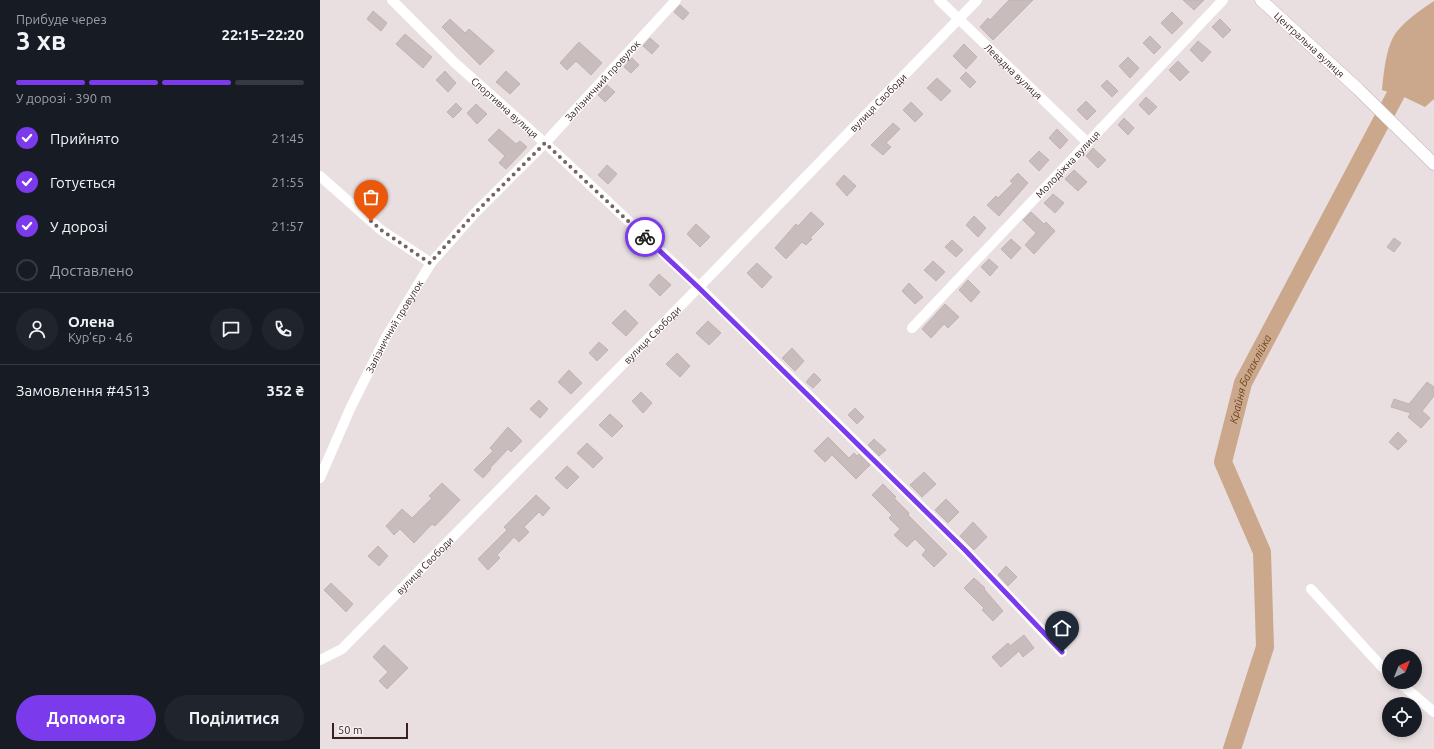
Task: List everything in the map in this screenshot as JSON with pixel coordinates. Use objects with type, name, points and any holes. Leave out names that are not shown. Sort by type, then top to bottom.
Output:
[{"type":"street","name":"Спортивна вулиця","points":[[392,0],[455,62],[545,143],[699,288],[965,550],[1062,652]]},
{"type":"street","name":"Залізничний провулок","points":[[320,478],[350,409],[386,336],[430,263],[475,213],[545,143],[676,0]]},
{"type":"street","name":"Левадна вулиця","points":[[939,0],[1088,143]]},
{"type":"street","name":"вулиця Свободи","points":[[320,660],[342,649],[699,288],[977,0]]},
{"type":"street","name":"Молодіжна вулиця","points":[[912,328],[1223,0]]},
{"type":"street","name":"Центральна вулиця","points":[[1261,0],[1358,89],[1434,164]]},
{"type":"street","points":[[320,176],[381,230],[430,263]]},
{"type":"street","points":[[1311,589],[1382,667]]},
{"type":"street","points":[[1407,689],[1434,712]]},
{"type":"shaded area","points":[[1434,1],[1434,99],[1425,107],[1404,97],[1382,90],[1386,57],[1395,34],[1412,17]]},
{"type":"building","points":[[1009,0],[1033,0],[993,40],[980,27],[988,18],[990,20]]},
{"type":"building","points":[[1183,0],[1204,0],[1194,10]]},
{"type":"building","points":[[680,5],[689,13],[683,20],[674,12]]},
{"type":"building","points":[[373,11],[387,23],[381,31],[367,19]]},
{"type":"building","points":[[1172,12],[1183,23],[1172,34],[1161,23]]},
{"type":"building","points":[[450,19],[465,33],[469,29],[494,51],[480,65],[442,27]]},
{"type":"building","points":[[1220,19],[1231,30],[1223,38],[1212,27]]},
{"type":"building","points":[[405,34],[432,57],[423,68],[396,44]]},
{"type":"building","points":[[1150,36],[1161,47],[1154,54],[1143,43]]},
{"type":"building","points":[[650,38],[659,46],[652,54],[643,46]]},
{"type":"building","points":[[1198,41],[1211,52],[1202,62],[1190,50]]},
{"type":"building","points":[[579,42],[602,63],[591,75],[576,61],[567,70],[560,63]]},
{"type":"building","points":[[964,44],[977,57],[966,69],[953,56]]},
{"type":"building","points":[[1128,57],[1139,68],[1130,78],[1119,66]]},
{"type":"building","points":[[632,58],[639,65],[631,73],[624,67]]},
{"type":"building","points":[[1178,61],[1189,72],[1180,81],[1169,70]]},
{"type":"building","points":[[445,71],[456,83],[448,92],[436,80]]},
{"type":"building","points":[[506,71],[520,84],[510,94],[496,82]]},
{"type":"building","points":[[966,72],[976,82],[970,88],[960,78]]},
{"type":"building","points":[[937,78],[951,91],[941,101],[927,88]]},
{"type":"building","points":[[1107,80],[1118,91],[1112,97],[1101,86]]},
{"type":"building","points":[[607,85],[615,92],[605,102],[598,95]]},
{"type":"building","points":[[1146,97],[1157,107],[1149,115],[1139,105]]},
{"type":"building","points":[[1086,101],[1096,111],[1087,120],[1077,110]]},
{"type":"building","points":[[911,102],[923,114],[915,122],[903,110]]},
{"type":"building","points":[[456,103],[462,109],[453,118],[447,112]]},
{"type":"building","points":[[476,104],[487,114],[477,124],[467,113]]},
{"type":"building","points":[[1124,118],[1134,128],[1128,135],[1118,125]]},
{"type":"building","points":[[893,123],[900,129],[886,143],[891,147],[883,155],[871,145]]},
{"type":"building","points":[[499,129],[516,144],[520,141],[527,147],[506,169],[499,163],[505,156],[488,140]]},
{"type":"building","points":[[1057,129],[1068,140],[1060,149],[1049,138]]},
{"type":"building","points":[[1093,148],[1106,160],[1098,168],[1086,156]]},
{"type":"building","points":[[1039,151],[1049,160],[1039,171],[1029,161]]},
{"type":"building","points":[[607,165],[617,174],[608,184],[598,175]]},
{"type":"building","points":[[1074,170],[1087,182],[1078,191],[1065,179]]},
{"type":"building","points":[[1018,173],[1028,183],[999,216],[987,205],[996,196],[998,198],[1013,183],[1010,181]]},
{"type":"building","points":[[844,175],[856,186],[847,196],[836,184]]},
{"type":"building","points":[[1053,194],[1064,203],[1055,213],[1044,203]]},
{"type":"building","points":[[811,212],[824,224],[810,238],[812,239],[806,245],[802,242],[786,259],[775,248],[796,224],[798,226]]},
{"type":"building","points":[[1031,212],[1044,224],[1046,222],[1055,231],[1034,254],[1025,245],[1036,233],[1023,220]]},
{"type":"building","points":[[974,216],[986,228],[978,237],[966,225]]},
{"type":"building","points":[[696,224],[710,237],[700,247],[687,234]]},
{"type":"building","points":[[1394,238],[1401,243],[1394,252],[1387,247]]},
{"type":"building","points":[[1011,239],[1021,248],[1011,259],[1001,249]]},
{"type":"building","points":[[952,240],[963,250],[956,257],[945,247]]},
{"type":"building","points":[[989,259],[998,267],[990,276],[981,267]]},
{"type":"building","points":[[933,261],[945,272],[936,281],[924,270]]},
{"type":"building","points":[[757,263],[772,277],[762,288],[747,273]]},
{"type":"building","points":[[659,274],[671,285],[660,296],[649,285]]},
{"type":"building","points":[[968,280],[980,292],[971,302],[959,290]]},
{"type":"building","points":[[909,283],[923,297],[915,304],[902,291]]},
{"type":"building","points":[[945,304],[959,317],[948,328],[944,324],[931,338],[922,329]]},
{"type":"building","points":[[625,310],[638,323],[626,336],[612,323]]},
{"type":"building","points":[[708,321],[721,333],[709,345],[696,333]]},
{"type":"building","points":[[599,342],[608,350],[597,361],[589,353]]},
{"type":"building","points":[[792,348],[804,361],[795,371],[782,358]]},
{"type":"building","points":[[677,353],[690,366],[680,377],[666,364]]},
{"type":"building","points":[[569,370],[582,383],[571,394],[558,382]]},
{"type":"building","points":[[814,373],[821,380],[813,388],[806,382]]},
{"type":"building","points":[[1427,382],[1434,387],[1434,396],[1422,411],[1430,418],[1421,428],[1408,417],[1411,413],[1391,407],[1394,399],[1409,404]]},
{"type":"building","points":[[641,392],[652,403],[643,413],[632,401]]},
{"type":"building","points":[[539,400],[548,409],[540,418],[530,409]]},
{"type":"building","points":[[855,408],[864,417],[857,424],[848,415]]},
{"type":"building","points":[[610,414],[623,426],[612,437],[599,425]]},
{"type":"building","points":[[508,427],[522,441],[511,452],[508,449],[490,468],[491,469],[483,478],[474,470],[493,451],[490,448]]},
{"type":"building","points":[[1398,432],[1407,441],[1398,450],[1389,442]]},
{"type":"building","points":[[828,437],[849,458],[854,453],[857,456],[859,454],[870,465],[856,479],[832,455],[825,462],[814,451]]},
{"type":"building","points":[[874,439],[886,450],[879,456],[868,445]]},
{"type":"building","points":[[587,443],[603,458],[593,468],[577,453]]},
{"type":"building","points":[[567,466],[579,477],[567,489],[555,478]]},
{"type":"building","points":[[924,472],[936,484],[922,497],[910,485]]},
{"type":"building","points":[[442,483],[460,500],[435,526],[432,524],[414,543],[400,529],[394,535],[386,526],[402,509],[412,518],[432,498],[429,496]]},
{"type":"building","points":[[883,484],[909,513],[908,515],[947,554],[934,567],[922,555],[926,550],[915,539],[907,547],[894,535],[900,529],[889,518],[892,515],[872,495]]},
{"type":"building","points":[[536,495],[550,508],[543,516],[539,512],[524,527],[529,532],[519,542],[514,537],[497,555],[500,558],[488,570],[478,559],[507,530],[504,527]]},
{"type":"building","points":[[946,499],[959,512],[948,523],[935,510]]},
{"type":"building","points":[[973,522],[987,537],[974,550],[960,536]]},
{"type":"building","points":[[378,546],[388,556],[379,566],[368,556]]},
{"type":"building","points":[[1006,566],[1017,577],[1008,586],[998,575]]},
{"type":"building","points":[[974,578],[985,588],[984,589],[1003,611],[993,621],[982,610],[984,608],[964,588]]},
{"type":"building","points":[[331,583],[353,604],[346,612],[324,590]]},
{"type":"building","points":[[1024,635],[1034,648],[1023,657],[1019,651],[1001,667],[992,657],[1008,643],[1010,646]]},
{"type":"building","points":[[384,645],[408,668],[387,689],[379,681],[388,672],[373,657]]},
{"type":"waterway","name":"Крайня Балаклійка","points":[[1232,749],[1265,647],[1262,552],[1223,462],[1243,383],[1406,75],[1434,39]]},
{"type":"way so far","points":[[371,221],[381,230],[430,263],[475,213],[545,143],[645,237]]},
{"type":"route","points":[[645,237],[699,288],[965,550],[1062,652]]}]
